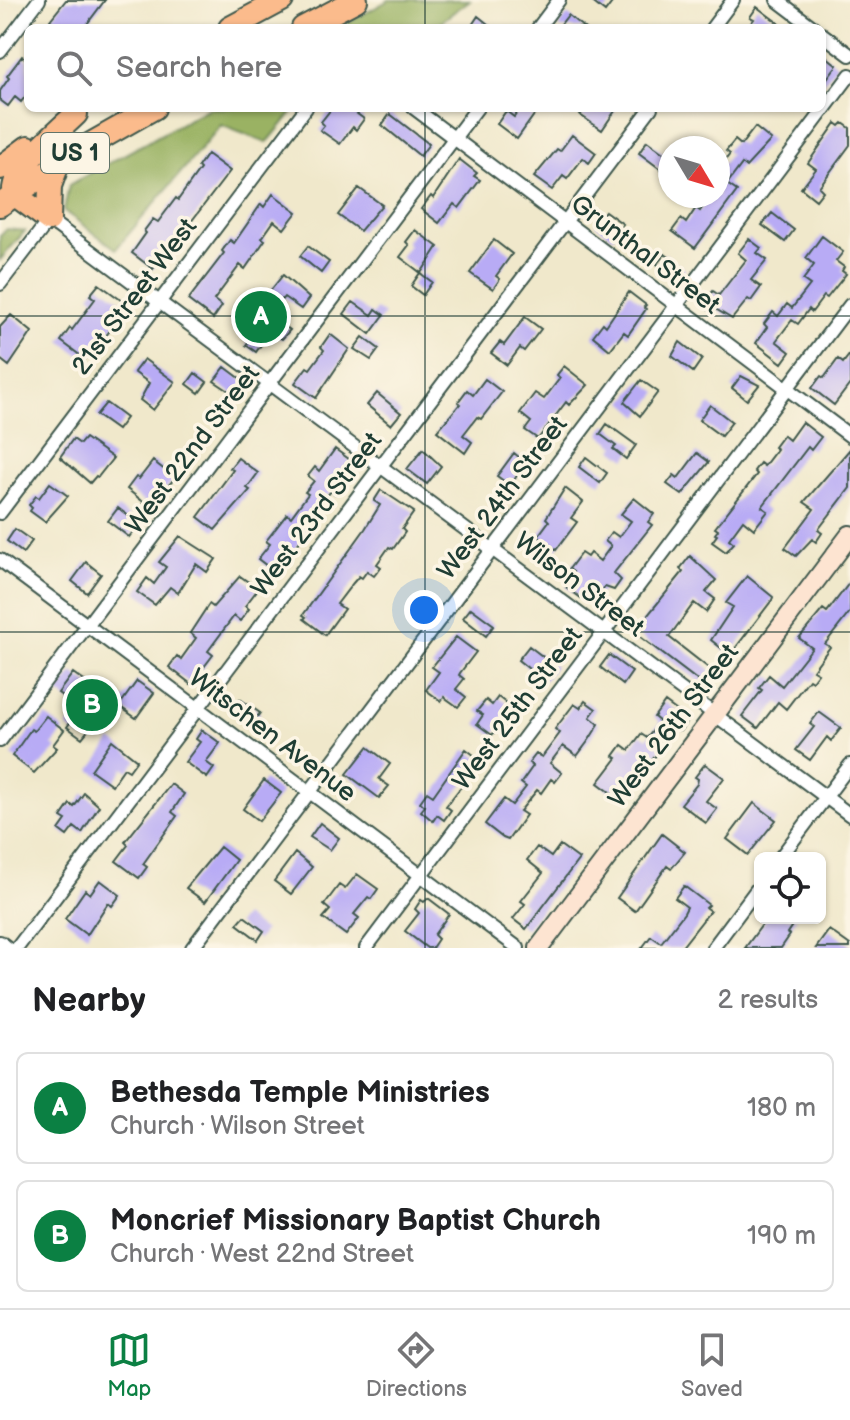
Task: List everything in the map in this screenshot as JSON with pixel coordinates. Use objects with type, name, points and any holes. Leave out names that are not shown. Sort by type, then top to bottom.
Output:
[{"type":"highway","points":[[237,24],[282,0]]},
{"type":"highway","points":[[311,24],[356,0]]},
{"type":"highway","points":[[58,164],[50,186],[49,220],[7,200],[20,171],[80,112]]},
{"type":"highway","name":"US 1","points":[[0,168],[80,112]]},
{"type":"highway","name":"US 1","points":[[7,200],[58,164],[147,112]]},
{"type":"main road","name":"West 26th Street","points":[[539,948],[850,535]]},
{"type":"street","points":[[0,51],[39,0]]},
{"type":"street","points":[[541,24],[559,0]]},
{"type":"street","points":[[715,24],[733,0]]},
{"type":"street","points":[[777,0],[809,24]]},
{"type":"street","points":[[826,37],[850,55]]},
{"type":"street","name":"West 24th Street","points":[[826,107],[850,75]]},
{"type":"street","name":"21st Street West","points":[[0,513],[303,112]]},
{"type":"street","name":"Grunthal Street","points":[[419,112],[850,436]]},
{"type":"street","name":"West 22nd Street","points":[[0,741],[474,112]]},
{"type":"street","name":"West 23rd Street","points":[[17,948],[648,112]]},
{"type":"street","name":"West 24th Street","points":[[192,948],[822,112]]},
{"type":"street","points":[[0,284],[49,220]]},
{"type":"street","name":"Wilson Street","points":[[49,220],[850,815]]},
{"type":"street","name":"West 25th Street","points":[[366,948],[850,305]]},
{"type":"street","name":"Witschen Avenue","points":[[0,560],[518,948]]},
{"type":"street","points":[[785,852],[850,765]]},
{"type":"street","points":[[713,948],[754,893]]},
{"type":"street","points":[[0,942],[8,948]]},
{"type":"green space","points":[[389,0],[470,0],[436,24],[346,24]]},
{"type":"green space","points":[[202,112],[293,112],[267,143],[221,125],[116,249],[64,211],[69,185]]},
{"type":"green space","points":[[7,229],[25,231],[0,260],[0,235]]},
{"type":"building","points":[[66,0],[105,0],[87,24],[55,24],[50,20]]},
{"type":"building","points":[[590,0],[614,0],[605,12]]},
{"type":"building","points":[[757,7],[780,24],[750,24],[754,19],[750,17]]},
{"type":"building","points":[[568,15],[579,24],[561,24]]},
{"type":"building","points":[[478,16],[488,24],[473,24]]},
{"type":"building","points":[[826,56],[837,65],[826,80]]},
{"type":"building","points":[[24,57],[24,98],[21,102],[15,97],[8,106],[0,100],[0,91],[9,78],[7,76]]},
{"type":"building","points":[[329,112],[354,112],[364,119],[340,144],[320,130],[324,125],[321,122]]},
{"type":"building","points":[[505,112],[514,117],[518,112],[536,112],[517,139],[497,124]]},
{"type":"building","points":[[583,112],[614,112],[602,130],[580,115]]},
{"type":"building","points":[[390,114],[429,144],[420,156],[382,125]]},
{"type":"building","points":[[836,123],[850,128],[850,145],[819,187],[823,191],[816,200],[801,188],[816,169],[808,163]]},
{"type":"building","points":[[755,127],[771,140],[746,167],[742,164],[730,180],[730,146],[735,140],[741,145]]},
{"type":"building","points":[[572,135],[596,153],[589,163],[583,158],[567,179],[563,176],[552,190],[534,177]]},
{"type":"building","points":[[647,141],[658,149],[658,167],[639,153]]},
{"type":"building","points":[[207,154],[230,171],[187,227],[184,225],[153,269],[132,253],[153,219],[158,222],[176,198],[178,200]]},
{"type":"building","points":[[459,159],[477,173],[474,176],[480,180],[459,208],[454,204],[439,223],[421,209],[431,196],[433,198]]},
{"type":"building","points":[[730,186],[737,191],[730,200]]},
{"type":"building","points":[[359,188],[382,205],[360,231],[338,215]]},
{"type":"building","points":[[273,194],[297,212],[284,229],[274,221],[245,269],[240,265],[214,300],[222,306],[213,319],[188,300],[224,253],[222,251],[230,240],[234,243],[261,204],[264,207]]},
{"type":"building","points":[[696,208],[700,211],[702,208],[724,208],[695,248],[672,231],[681,219],[686,223]]},
{"type":"building","points":[[605,211],[623,224],[613,237],[595,224]]},
{"type":"building","points":[[772,213],[794,230],[785,242],[762,225]]},
{"type":"building","points":[[415,230],[438,247],[421,273],[400,257]]},
{"type":"building","points":[[822,236],[843,252],[836,261],[844,267],[842,271],[846,274],[827,298],[824,296],[812,312],[809,309],[798,324],[792,320],[776,341],[790,352],[782,363],[756,343],[773,312],[778,316],[787,304],[792,308],[810,285],[803,280],[814,265],[806,258]]},
{"type":"building","points":[[749,239],[761,248],[757,253],[767,260],[751,280],[761,287],[732,319],[712,307],[710,311],[702,305],[713,291],[719,295],[746,260],[738,253]]},
{"type":"building","points":[[494,240],[512,254],[496,276],[500,279],[493,289],[470,273]]},
{"type":"building","points":[[308,246],[329,262],[321,273],[300,256]]},
{"type":"building","points":[[665,254],[685,269],[677,280],[657,264]]},
{"type":"building","points":[[420,273],[432,282],[423,295],[411,286]]},
{"type":"building","points":[[283,275],[309,298],[301,309],[284,297],[270,315],[290,330],[282,339],[270,332],[256,352],[246,345],[258,329],[247,320]]},
{"type":"building","points":[[99,284],[125,303],[121,309],[124,312],[85,359],[61,341],[95,299],[90,295]]},
{"type":"building","points":[[629,292],[646,305],[646,309],[628,335],[624,332],[610,350],[593,336],[603,323],[606,326]]},
{"type":"building","points":[[353,302],[372,315],[376,309],[384,315],[370,334],[344,314]]},
{"type":"building","points":[[11,315],[32,332],[9,366],[0,359],[0,327]]},
{"type":"building","points":[[525,317],[541,329],[524,351],[520,348],[507,365],[491,353],[500,342],[504,345]]},
{"type":"building","points":[[330,334],[349,349],[316,398],[295,383],[324,350],[321,347]]},
{"type":"building","points":[[363,337],[379,349],[371,360],[354,349]]},
{"type":"building","points":[[680,342],[702,359],[693,372],[672,356]]},
{"type":"building","points":[[850,354],[850,384],[834,405],[812,388],[838,359],[843,363]]},
{"type":"building","points":[[144,359],[175,382],[153,410],[140,400],[149,383],[134,372]]},
{"type":"building","points":[[564,366],[588,385],[569,405],[566,402],[538,439],[525,430],[531,422],[520,413],[535,393],[544,399],[560,378],[557,375]]},
{"type":"building","points":[[225,367],[245,382],[235,395],[214,381]]},
{"type":"building","points":[[195,373],[207,382],[199,393],[187,384]]},
{"type":"building","points":[[741,376],[759,385],[747,400],[732,388]]},
{"type":"building","points":[[485,379],[502,392],[481,419],[477,417],[463,435],[472,442],[465,453],[437,431],[460,404],[458,402],[467,390],[473,395]]},
{"type":"building","points":[[641,380],[658,392],[640,416],[624,402]]},
{"type":"building","points":[[377,393],[401,413],[391,425],[367,405]]},
{"type":"building","points":[[106,403],[126,418],[117,430],[96,415]]},
{"type":"building","points":[[710,405],[732,422],[721,436],[699,420]]},
{"type":"building","points":[[802,422],[821,437],[811,450],[808,447],[762,507],[768,511],[754,529],[743,520],[729,539],[734,543],[726,552],[712,542],[717,535],[715,528],[757,474],[754,471],[760,463],[764,466],[783,435],[789,440]]},
{"type":"building","points":[[607,424],[636,445],[626,459],[613,449],[616,446],[600,434]]},
{"type":"building","points":[[85,438],[113,458],[90,483],[60,457],[73,439],[80,444]]},
{"type":"building","points":[[335,449],[353,462],[337,484],[341,487],[335,494],[331,491],[313,514],[318,517],[276,573],[258,559],[270,544],[266,541],[287,514],[291,517],[314,481],[308,476],[315,467],[319,471]]},
{"type":"building","points":[[423,449],[441,466],[427,484],[407,469]]},
{"type":"building","points":[[850,449],[850,488],[818,530],[822,533],[816,542],[812,539],[796,556],[785,548],[814,509],[804,502]]},
{"type":"building","points":[[514,453],[525,462],[513,482],[508,484],[497,476]]},
{"type":"building","points":[[697,453],[709,462],[682,495],[667,484],[674,475],[678,478]]},
{"type":"building","points":[[586,457],[607,473],[600,483],[579,467]]},
{"type":"building","points":[[238,458],[258,473],[247,488],[250,490],[215,530],[198,517],[233,470],[230,468]]},
{"type":"building","points":[[153,461],[175,478],[150,507],[127,489]]},
{"type":"building","points":[[50,483],[68,496],[45,522],[30,511],[32,508],[29,505],[36,496],[39,498]]},
{"type":"building","points":[[565,488],[583,502],[571,518],[577,522],[556,550],[538,536]]},
{"type":"building","points":[[381,490],[414,512],[393,549],[389,547],[377,564],[381,567],[374,576],[367,571],[362,578],[359,576],[337,604],[344,609],[325,635],[303,615],[380,505],[374,501]]},
{"type":"building","points":[[634,498],[654,514],[648,522],[652,525],[614,573],[621,580],[614,590],[605,587],[594,602],[584,593],[581,598],[566,587],[572,579],[569,577],[573,572],[569,569],[581,553],[587,557],[590,553],[600,561],[611,546],[605,541],[612,532],[619,537],[631,521],[621,514]]},
{"type":"building","points":[[118,508],[139,524],[129,537],[108,521]]},
{"type":"building","points":[[15,529],[32,541],[23,553],[7,541]]},
{"type":"building","points":[[180,536],[216,559],[207,572],[196,564],[178,593],[170,587],[155,605],[137,592],[147,578],[154,584],[166,567],[159,562]]},
{"type":"building","points":[[690,556],[716,580],[706,592],[715,599],[706,612],[694,603],[669,637],[711,670],[701,683],[634,632],[683,572],[680,569]]},
{"type":"building","points":[[86,562],[101,574],[87,593],[72,581]]},
{"type":"building","points":[[240,576],[258,589],[245,606],[249,609],[240,621],[234,616],[208,651],[213,655],[191,684],[169,667],[177,656],[181,659],[196,638],[190,633],[209,604],[213,607]]},
{"type":"building","points":[[747,576],[773,597],[730,655],[711,640],[733,607],[726,603]]},
{"type":"building","points":[[850,582],[850,612],[825,644],[830,647],[813,670],[818,673],[812,681],[809,679],[786,709],[778,702],[758,728],[742,716],[762,690],[759,688],[769,675],[782,686],[812,648],[799,638],[823,609],[827,612]]},
{"type":"building","points":[[471,608],[494,625],[486,636],[463,618]]},
{"type":"building","points":[[456,637],[476,652],[459,675],[464,679],[456,689],[466,697],[458,707],[444,697],[441,701],[426,690],[439,672],[432,667]]},
{"type":"building","points":[[529,646],[555,666],[544,681],[518,660]]},
{"type":"building","points":[[609,655],[632,672],[623,685],[600,667]]},
{"type":"building","points":[[73,673],[112,701],[82,738],[67,727],[80,709],[58,693]]},
{"type":"building","points":[[137,681],[154,693],[136,718],[119,706]]},
{"type":"building","points":[[498,697],[515,710],[492,735],[477,724],[483,715],[477,711],[486,700],[492,705]]},
{"type":"building","points":[[240,699],[260,713],[251,725],[232,711]]},
{"type":"building","points":[[585,701],[596,709],[590,717],[599,724],[577,756],[563,746],[550,763],[562,773],[555,782],[551,779],[541,793],[537,790],[520,811],[526,815],[508,840],[503,838],[485,824],[504,799],[512,805],[526,787],[521,783],[533,766],[529,763],[536,754],[542,757],[560,733],[555,729],[574,704],[580,708]]},
{"type":"building","points":[[665,702],[689,720],[680,731],[670,726],[656,745],[661,749],[618,798],[598,783],[617,758],[614,756],[622,745],[629,750],[641,734],[647,738],[660,722],[654,717]]},
{"type":"building","points":[[819,712],[841,728],[831,741],[827,737],[810,760],[796,750],[814,727],[810,724]]},
{"type":"building","points":[[46,716],[64,730],[53,745],[57,748],[34,773],[12,756],[31,729],[34,731]]},
{"type":"building","points":[[202,730],[220,743],[206,762],[214,768],[207,778],[185,762],[200,742],[196,739]]},
{"type":"building","points":[[112,740],[137,760],[129,771],[124,768],[112,785],[91,770]]},
{"type":"building","points":[[368,747],[390,764],[379,779],[389,786],[379,798],[347,774]]},
{"type":"building","points":[[466,749],[479,759],[475,763],[478,765],[446,806],[451,810],[444,820],[437,815],[433,821],[421,811],[425,806],[420,802],[427,792],[433,796]]},
{"type":"building","points":[[705,764],[724,778],[706,801],[717,809],[706,823],[681,804],[697,784],[695,777]]},
{"type":"building","points":[[264,780],[281,793],[259,821],[243,809]]},
{"type":"building","points":[[171,784],[184,794],[172,812],[177,816],[143,864],[147,867],[139,878],[116,861],[128,845],[125,842]]},
{"type":"building","points":[[84,793],[99,806],[82,833],[74,827],[67,836],[59,830],[66,820],[61,817],[70,804],[74,807]]},
{"type":"building","points":[[754,803],[776,820],[748,855],[727,839]]},
{"type":"building","points":[[320,823],[339,838],[330,850],[310,837]]},
{"type":"building","points":[[662,834],[685,852],[671,869],[667,866],[635,911],[617,898]]},
{"type":"building","points":[[560,845],[579,859],[526,929],[513,919],[525,904],[521,901],[543,873],[527,860],[537,847],[551,857]]},
{"type":"building","points":[[220,847],[236,860],[205,902],[186,888]]},
{"type":"building","points":[[295,853],[312,867],[291,894],[274,881]]},
{"type":"building","points":[[357,874],[378,889],[354,914],[359,918],[346,935],[323,918],[330,910],[324,905],[339,885],[345,889]]},
{"type":"building","points":[[100,880],[120,895],[112,906],[108,903],[87,935],[65,919],[85,890],[90,894]]},
{"type":"building","points":[[684,886],[709,905],[706,908],[710,911],[681,948],[642,948],[651,936],[661,943],[684,913],[687,907],[675,898]]},
{"type":"building","points":[[428,898],[449,914],[434,935],[438,939],[432,948],[427,948],[405,931],[419,913],[415,909],[421,900],[424,902]]},
{"type":"building","points":[[244,916],[264,931],[258,940],[237,924]]},
{"type":"building","points":[[763,924],[793,924],[781,948],[745,948]]},
{"type":"building","points":[[829,930],[850,945],[850,948],[816,948]]},
{"type":"place","name":"Bethesda Temple Ministries","points":[[261,317]]},
{"type":"place","name":"Moncrief Missionary Baptist Church","points":[[92,705]]}]
